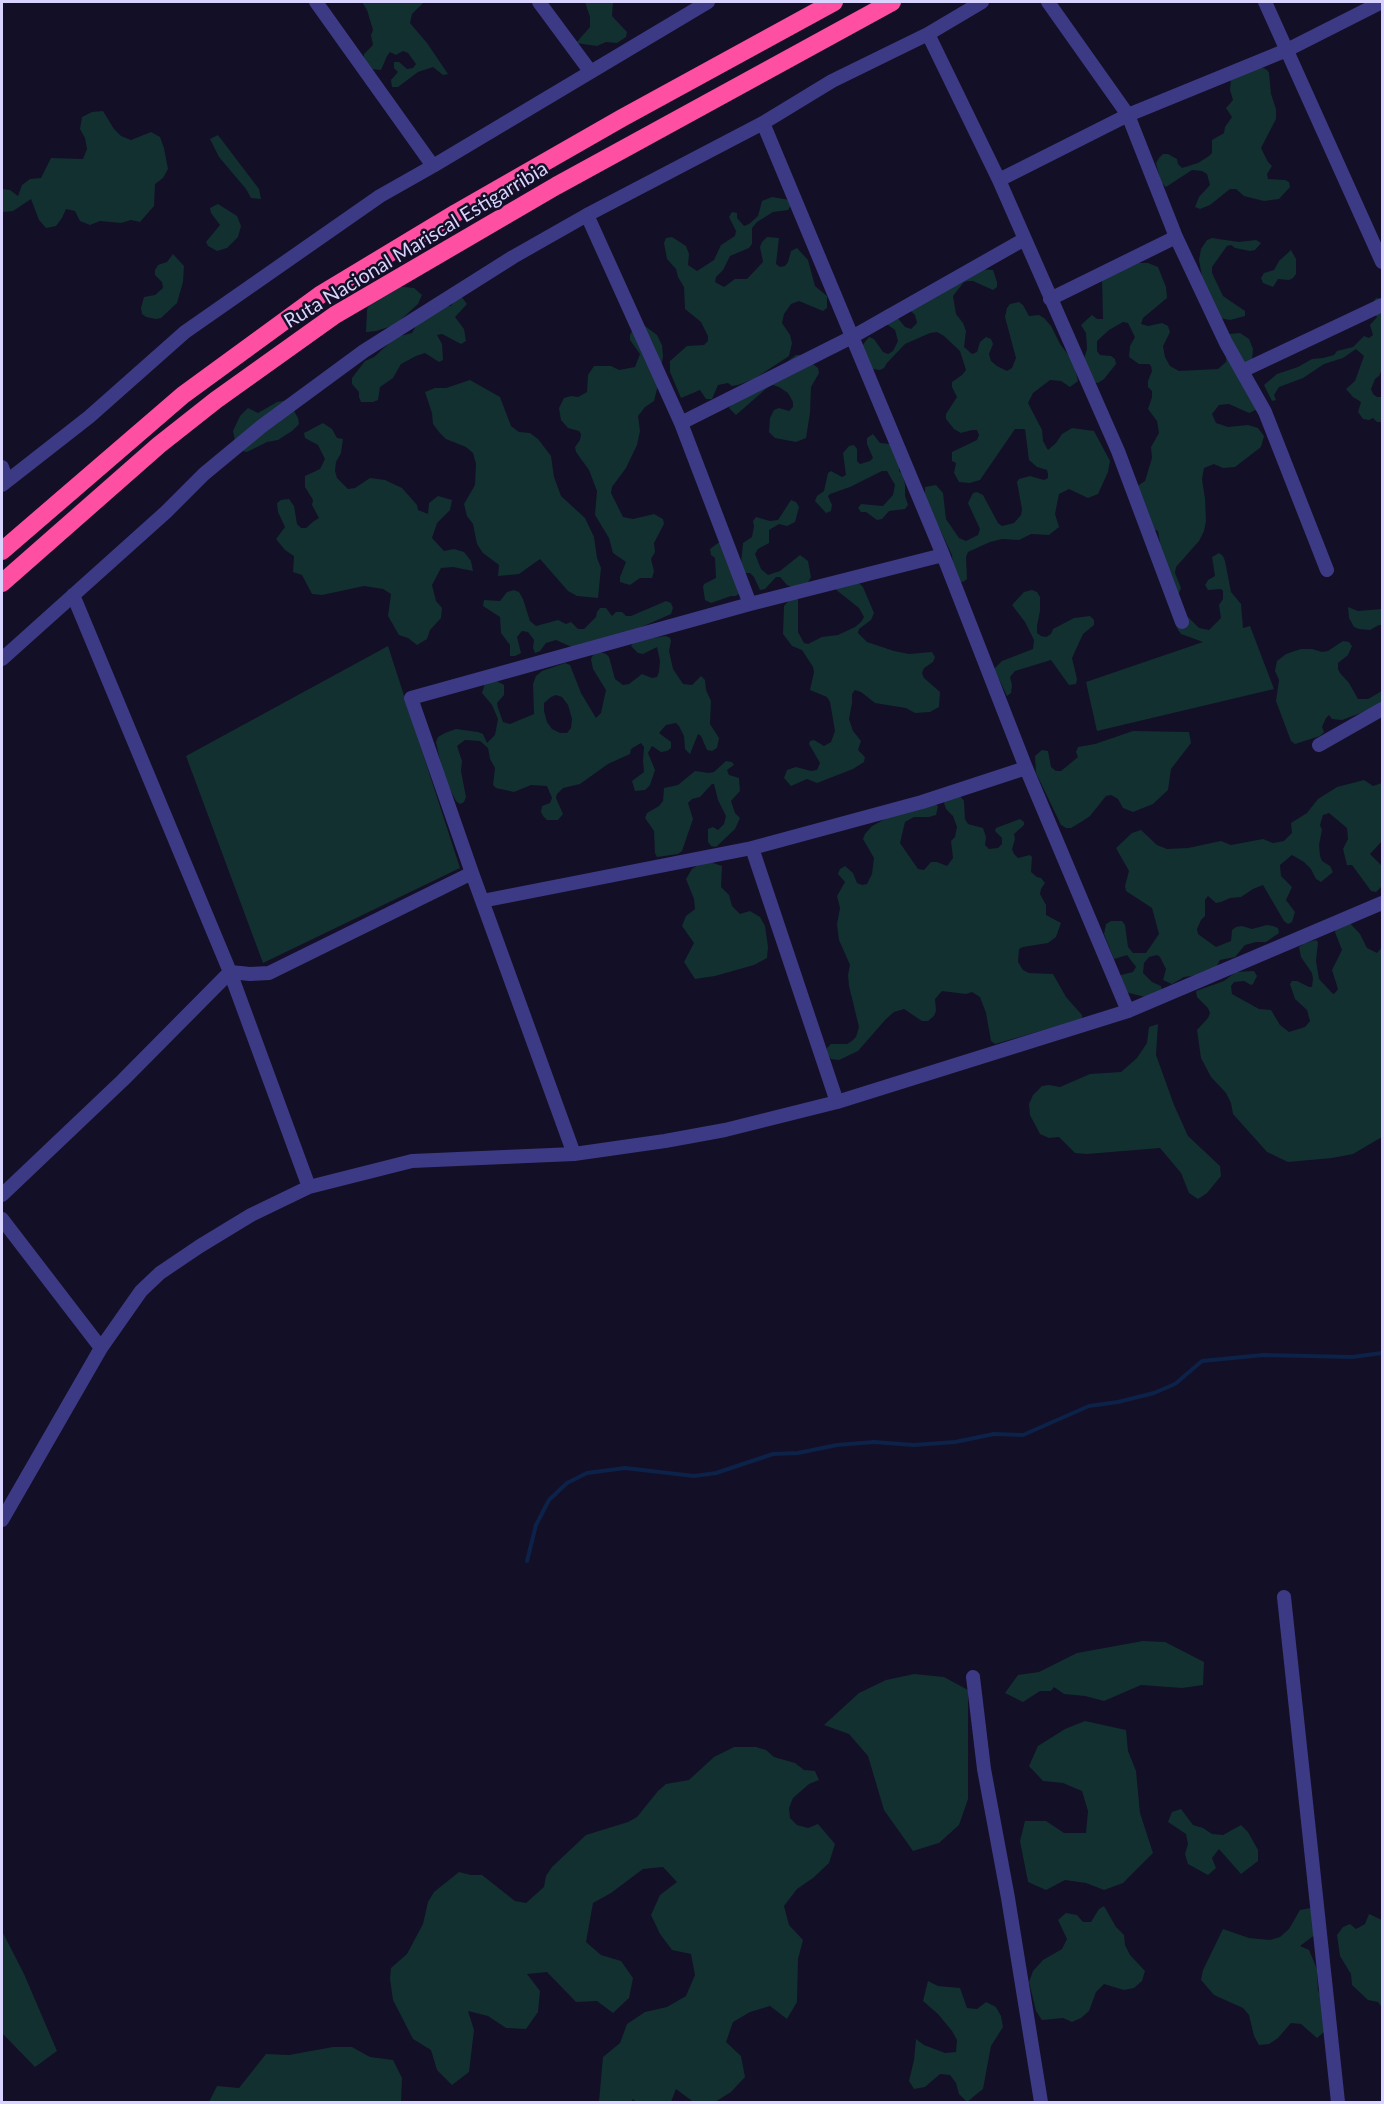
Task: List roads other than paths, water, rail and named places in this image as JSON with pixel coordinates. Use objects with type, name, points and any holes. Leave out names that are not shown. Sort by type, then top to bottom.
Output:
[{"type":"highway","name":"Ruta Nacional Mariscal Estigarribia","points":[[2,551],[183,395],[320,295],[456,213],[622,118],[834,2]]},
{"type":"highway","name":"Ruta Nacional Mariscal Estigarribia","points":[[2,583],[159,445],[216,400],[335,315],[556,186],[892,2]]},
{"type":"street","points":[[316,2],[433,166]]},
{"type":"street","points":[[539,2],[590,71]]},
{"type":"street","points":[[4,483],[89,417],[185,332],[380,195],[433,166],[708,2]]},
{"type":"street","points":[[2,659],[166,512],[204,474],[262,426],[364,351],[513,257],[587,215],[763,123],[832,81],[928,34],[982,2]]},
{"type":"street","points":[[1048,2],[1128,115],[1176,237],[1226,343],[1265,412],[1327,570]]},
{"type":"street","points":[[1264,2],[1383,262]]},
{"type":"street","points":[[999,180],[1128,115],[1287,50],[1383,2]]},
{"type":"street","points":[[928,34],[999,180],[1023,240],[1118,451],[1182,622]]},
{"type":"street","points":[[763,123],[943,555],[1026,768],[1128,1011]]},
{"type":"street","points":[[587,215],[681,423],[750,604]]},
{"type":"street","points":[[1050,299],[1176,237]]},
{"type":"street","points":[[681,423],[852,337],[1023,240]]},
{"type":"street","points":[[1242,371],[1383,305]]},
{"type":"street","points":[[2,467],[4,483]]},
{"type":"street","points":[[574,1154],[411,698],[750,604],[943,555]]},
{"type":"street","points":[[73,595],[230,972],[309,1186]]},
{"type":"street","points":[[1319,745],[1383,709]]},
{"type":"street","points":[[482,901],[752,848],[922,802],[1026,768]]},
{"type":"street","points":[[752,848],[837,1102]]},
{"type":"street","points":[[230,972],[250,975],[269,973],[472,873]]},
{"type":"street","points":[[2,1520],[101,1348],[130,1306],[160,1273],[251,1215],[309,1186],[411,1161],[574,1154],[725,1130],[837,1102],[1128,1011],[1383,903]]},
{"type":"street","points":[[2,1195],[123,1080],[230,972]]},
{"type":"street","points":[[2,1219],[101,1348]]},
{"type":"street","points":[[1284,1597],[1338,2103]]},
{"type":"street","points":[[973,1677],[984,1768],[1041,2103]]},
{"type":"waterway","points":[[527,1561],[536,1525],[549,1500],[567,1483],[587,1473],[625,1468],[694,1476],[716,1473],[773,1454],[798,1453],[837,1445],[874,1442],[914,1445],[955,1442],[994,1434],[1023,1435],[1089,1406],[1154,1393],[1175,1384],[1202,1361],[1263,1355],[1352,1357],[1382,1353]]}]
